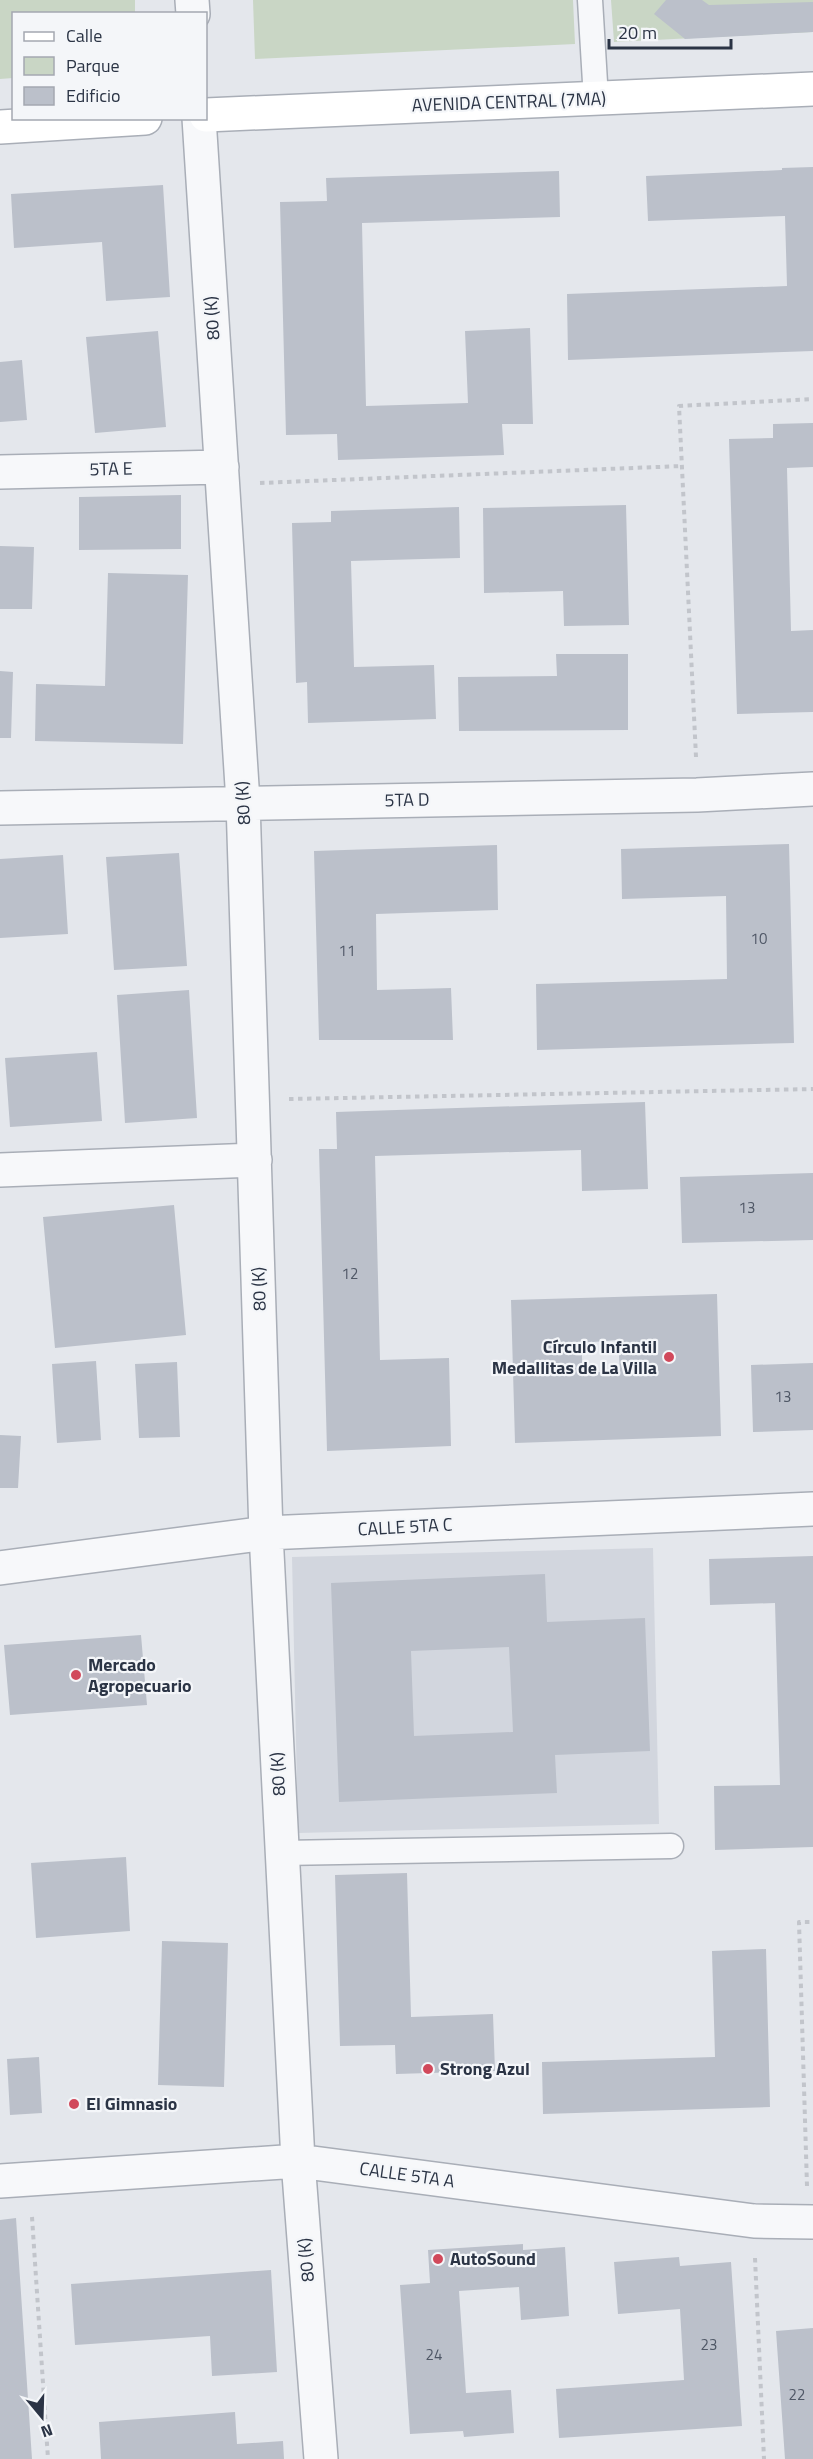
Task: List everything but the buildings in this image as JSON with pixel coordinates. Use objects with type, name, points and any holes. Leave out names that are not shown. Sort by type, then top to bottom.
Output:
[{"type":"main road","name":"AVENIDA CENTRAL (7MA)","points":[[207,115],[813,89]]},
{"type":"main road","points":[[0,127],[113,120]]},
{"type":"street","name":"80 (K)","points":[[199,120],[243,802],[266,1533],[298,2161],[321,2459]]},
{"type":"street","name":"5TA E","points":[[0,472],[222,476]]},
{"type":"street","name":"5TA D","points":[[0,808],[697,795],[813,789]]},
{"type":"street","points":[[0,1170],[255,1160]]},
{"type":"street","name":"CALLE 5TA C","points":[[0,1568],[266,1533],[813,1509]]},
{"type":"street","name":"CALLE 5TA A","points":[[15,2180],[298,2161],[754,2221],[810,2222]]},
{"type":"lane","points":[[590,0],[596,99]]},
{"type":"lane","points":[[282,1853],[671,1846]]},
{"type":"path","points":[[697,795],[680,406],[813,399]]},
{"type":"path","points":[[222,476],[682,466]]},
{"type":"path","points":[[253,1100],[813,1089]]},
{"type":"path","points":[[810,2222],[799,1922],[813,1922]]},
{"type":"path","points":[[15,2180],[48,2459]]},
{"type":"path","points":[[754,2221],[764,2459]]},
{"type":"shaded area","points":[[653,1548],[659,1824],[298,1833],[292,1557]]},
{"type":"green space","points":[[0,0],[135,0],[135,12],[12,12],[12,78],[0,79]]},
{"type":"green space","points":[[253,0],[573,0],[575,44],[255,59]]},
{"type":"green space","points":[[611,0],[813,0],[813,32],[614,42]]},
{"type":"place","name":"Círculo Infantil Medallitas de La Villa","points":[[669,1357]]},
{"type":"place","name":"Mercado Agropecuario","points":[[76,1675]]},
{"type":"place","name":"Strong Azul","points":[[428,2069]]},
{"type":"place","name":"El Gimnasio","points":[[74,2104]]},
{"type":"place","name":"AutoSound","points":[[438,2259]]}]
